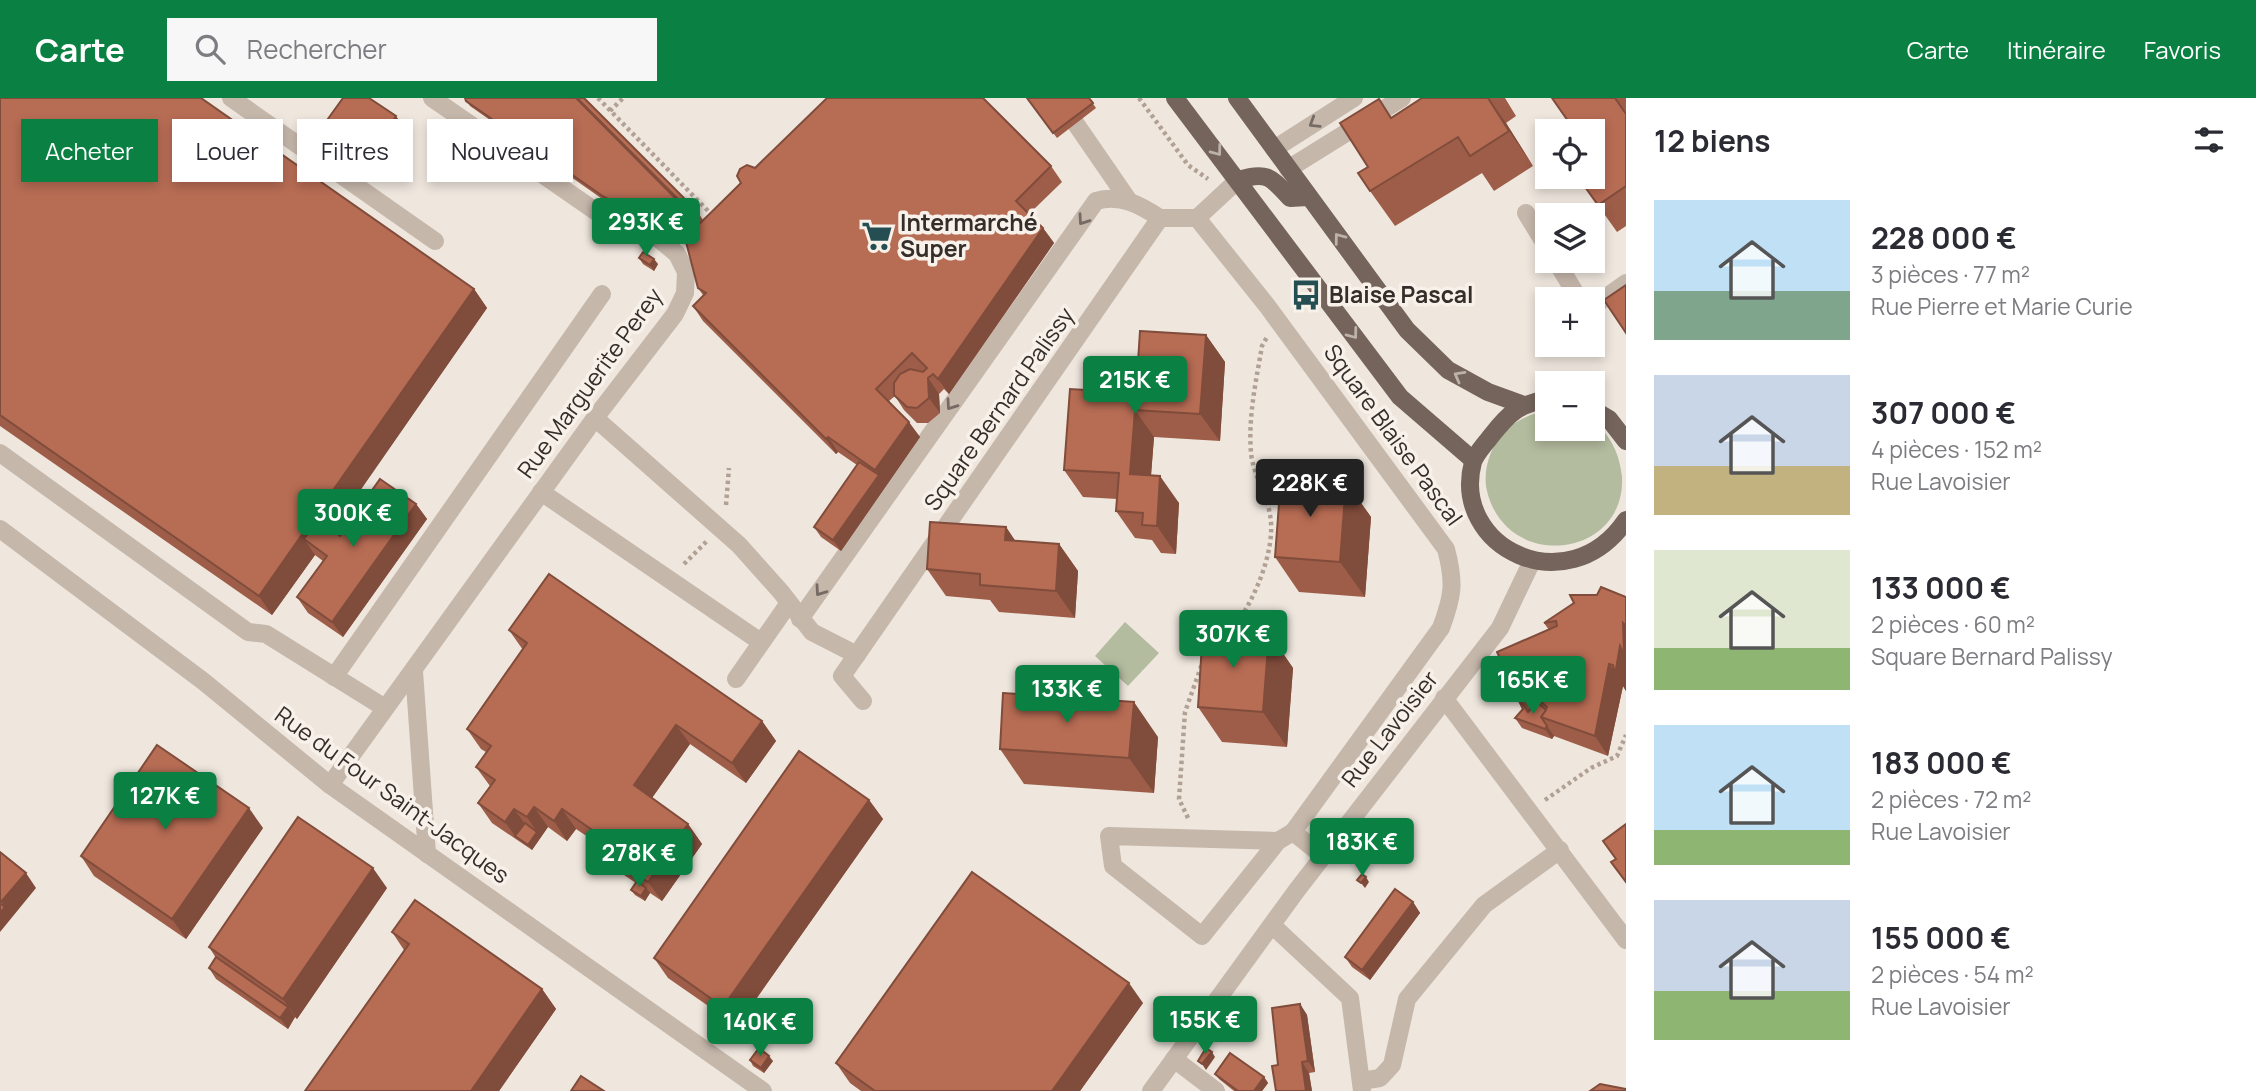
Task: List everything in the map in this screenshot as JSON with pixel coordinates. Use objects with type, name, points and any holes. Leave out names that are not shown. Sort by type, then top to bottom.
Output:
[{"type":"main road","points":[[1175,98],[1232,186],[1400,397],[1473,460]]},
{"type":"main road","points":[[1237,98],[1407,330],[1448,370],[1488,392],[1521,404],[1535,401]]},
{"type":"main road","points":[[1232,186],[1257,174],[1271,178],[1290,198],[1308,197]]},
{"type":"main road","points":[[1521,404],[1473,460],[1471,486],[1477,511],[1483,522],[1508,550],[1532,561],[1552,564],[1573,561],[1618,542],[1626,520]]},
{"type":"main road","points":[[1605,417],[1626,441]]},
{"type":"street","points":[[231,98],[435,241]]},
{"type":"street","name":"Rue Marguerite Perey","points":[[330,785],[595,418],[675,314],[685,293],[686,272],[677,254],[659,239],[604,218],[432,98]]},
{"type":"street","points":[[1274,149],[1354,98]]},
{"type":"street","points":[[1289,169],[1402,98]]},
{"type":"street","points":[[1054,99],[1129,201]]},
{"type":"street","points":[[800,619],[1096,201],[1108,198],[1129,201],[1160,219],[1197,218],[1232,186]]},
{"type":"street","points":[[1526,213],[1535,228]]},
{"type":"street","name":"Square Blaise Pascal","points":[[1197,218],[1278,321],[1446,549],[1454,576],[1452,599],[1441,628],[1285,837],[1202,936],[1113,866],[1110,836],[1197,839],[1285,837]]},
{"type":"street","name":"Square Bernard Palissy","points":[[863,701],[842,676],[1160,219]]},
{"type":"street","points":[[1605,298],[1626,283]]},
{"type":"street","points":[[334,677],[602,294]]},
{"type":"street","points":[[595,418],[739,545],[812,632],[857,655]]},
{"type":"street","points":[[0,453],[248,632],[266,634],[385,708]]},
{"type":"street","points":[[541,492],[761,642]]},
{"type":"street","name":"Rue du Four Saint-Jacques","points":[[0,528],[203,681],[330,785],[763,1091]]},
{"type":"street","name":"Rue Lavoisier","points":[[1151,1091],[1323,856],[1500,628],[1532,561]]},
{"type":"street","points":[[736,680],[789,603]]},
{"type":"street","points":[[414,671],[426,854]]},
{"type":"street","points":[[1444,698],[1626,940]]},
{"type":"street","points":[[1285,837],[1323,856]]},
{"type":"street","points":[[1272,925],[1350,998],[1361,1086],[1380,1078],[1392,1065],[1407,999],[1484,905],[1560,850]]},
{"type":"street","points":[[1174,1059],[1216,1091]]},
{"type":"path","points":[[598,98],[713,217]]},
{"type":"path","points":[[610,111],[622,98]]},
{"type":"path","points":[[1139,98],[1188,165],[1232,186]]},
{"type":"path","points":[[704,226],[723,211]]},
{"type":"path","points":[[1226,636],[1235,626],[1259,580],[1272,543],[1270,515],[1251,455],[1252,419],[1262,346],[1278,321]]},
{"type":"path","points":[[1197,839],[1180,799],[1184,724],[1200,665],[1209,655]]},
{"type":"path","points":[[1529,810],[1591,768],[1617,755],[1626,735]]},
{"type":"green space","points":[[1533,414],[1535,441],[1605,441],[1605,433],[1614,446],[1622,477],[1618,504],[1605,525],[1586,539],[1564,545],[1540,544],[1517,535],[1499,517],[1487,491],[1486,471],[1494,446],[1508,429]]},
{"type":"green space","points":[[1125,622],[1159,653],[1128,686],[1095,656]]},
{"type":"building","points":[[0,98],[201,98],[231,119],[172,119],[172,182],[283,182],[283,155],[297,165],[297,182],[321,182],[474,289],[259,596],[0,415]]},
{"type":"building","points":[[343,98],[369,98],[396,116],[394,119],[328,119]]},
{"type":"building","points":[[465,98],[576,98],[688,211],[684,215],[688,220],[678,231],[604,197],[573,175],[573,119],[492,119]]},
{"type":"building","points":[[577,98],[584,98],[697,211],[689,220],[684,215],[689,210]]},
{"type":"building","points":[[827,98],[983,98],[1051,166],[1016,201],[1043,228],[938,379],[933,374],[928,378],[929,398],[917,408],[907,407],[894,395],[894,383],[900,374],[910,369],[923,372],[927,368],[912,353],[876,389],[909,422],[875,470],[828,437],[826,439],[693,306],[706,293],[698,288],[685,238],[741,183],[737,176],[740,169],[747,165],[755,168]]},
{"type":"building","points":[[1027,98],[1089,98],[1093,103],[1053,133]]},
{"type":"building","points":[[1422,98],[1488,98],[1509,131],[1470,156],[1458,137],[1370,191],[1358,173],[1368,167],[1340,123],[1379,99],[1391,118]]},
{"type":"building","points":[[1552,98],[1615,98],[1626,114],[1626,186],[1601,203],[1597,203],[1587,189],[1605,189],[1605,119],[1567,119]]},
{"type":"building","points":[[643,252],[654,259],[650,265],[639,258]]},
{"type":"building","points":[[1626,285],[1626,333],[1605,302]]},
{"type":"building","points":[[1140,331],[1206,335],[1200,414],[1135,410],[1130,474],[1160,476],[1157,526],[1142,525],[1143,513],[1116,511],[1119,473],[1064,470],[1070,389],[1136,393]]},
{"type":"building","points":[[859,462],[879,475],[833,540],[814,527]]},
{"type":"building","points":[[1281,477],[1346,482],[1340,562],[1275,557]]},
{"type":"building","points":[[380,479],[416,504],[332,622],[297,597],[327,556],[304,539],[318,520],[340,536]]},
{"type":"building","points":[[930,522],[1006,527],[1005,540],[1059,544],[1056,591],[980,585],[980,574],[927,569]]},
{"type":"building","points":[[549,574],[762,721],[732,763],[676,725],[634,785],[688,824],[648,882],[592,843],[598,834],[562,809],[554,821],[534,807],[527,817],[514,809],[505,822],[478,803],[495,780],[476,767],[491,746],[467,729],[527,643],[509,630]]},
{"type":"building","points":[[1601,587],[1626,597],[1626,626],[1623,623],[1624,654],[1620,646],[1615,675],[1613,665],[1609,664],[1595,736],[1541,717],[1547,707],[1531,693],[1521,702],[1497,652],[1557,626],[1556,621],[1544,623],[1574,603],[1570,595],[1597,595]]},
{"type":"building","points":[[1203,628],[1269,633],[1263,712],[1198,707]]},
{"type":"building","points":[[1003,693],[1134,702],[1129,758],[1000,749]]},
{"type":"building","points":[[1520,700],[1528,712],[1537,702],[1546,710],[1541,717],[1547,726],[1545,729],[1515,718],[1523,709]]},
{"type":"building","points":[[157,745],[249,808],[172,919],[81,856]]},
{"type":"building","points":[[799,751],[869,800],[723,1007],[654,958]]},
{"type":"building","points":[[298,817],[373,868],[283,999],[209,947]]},
{"type":"building","points":[[525,823],[537,832],[528,845],[515,836]]},
{"type":"building","points":[[1626,824],[1626,882],[1611,862],[1616,859],[1603,841]]},
{"type":"building","points":[[0,852],[26,873],[1,902],[0,901]]},
{"type":"building","points":[[972,872],[1129,983],[1052,1091],[875,1091],[836,1063]]},
{"type":"building","points":[[1362,874],[1366,877],[1361,883],[1357,880]]},
{"type":"building","points":[[637,881],[646,888],[641,896],[631,890]]},
{"type":"building","points":[[1395,889],[1413,902],[1362,970],[1345,957]]},
{"type":"building","points":[[415,900],[542,989],[471,1091],[305,1091],[409,944],[392,932]]},
{"type":"building","points":[[216,957],[288,1007],[280,1018],[209,968]]},
{"type":"building","points":[[1300,1004],[1308,1061],[1302,1062],[1306,1091],[1276,1091],[1272,1066],[1278,1065],[1272,1008]]},
{"type":"building","points":[[759,1048],[769,1056],[761,1068],[750,1060]]},
{"type":"building","points":[[1206,1048],[1212,1052],[1202,1064],[1198,1061]]},
{"type":"building","points":[[1230,1053],[1264,1077],[1254,1091],[1238,1091],[1215,1074]]},
{"type":"building","points":[[581,1076],[604,1091],[571,1091]]},
{"type":"building","points":[[1600,1084],[1626,1089],[1626,1091],[1590,1091]]},
{"type":"place","name":"Intermarché Super","points":[[877,236]]},
{"type":"place","name":"Blaise Pascal","points":[[1306,295]]}]
